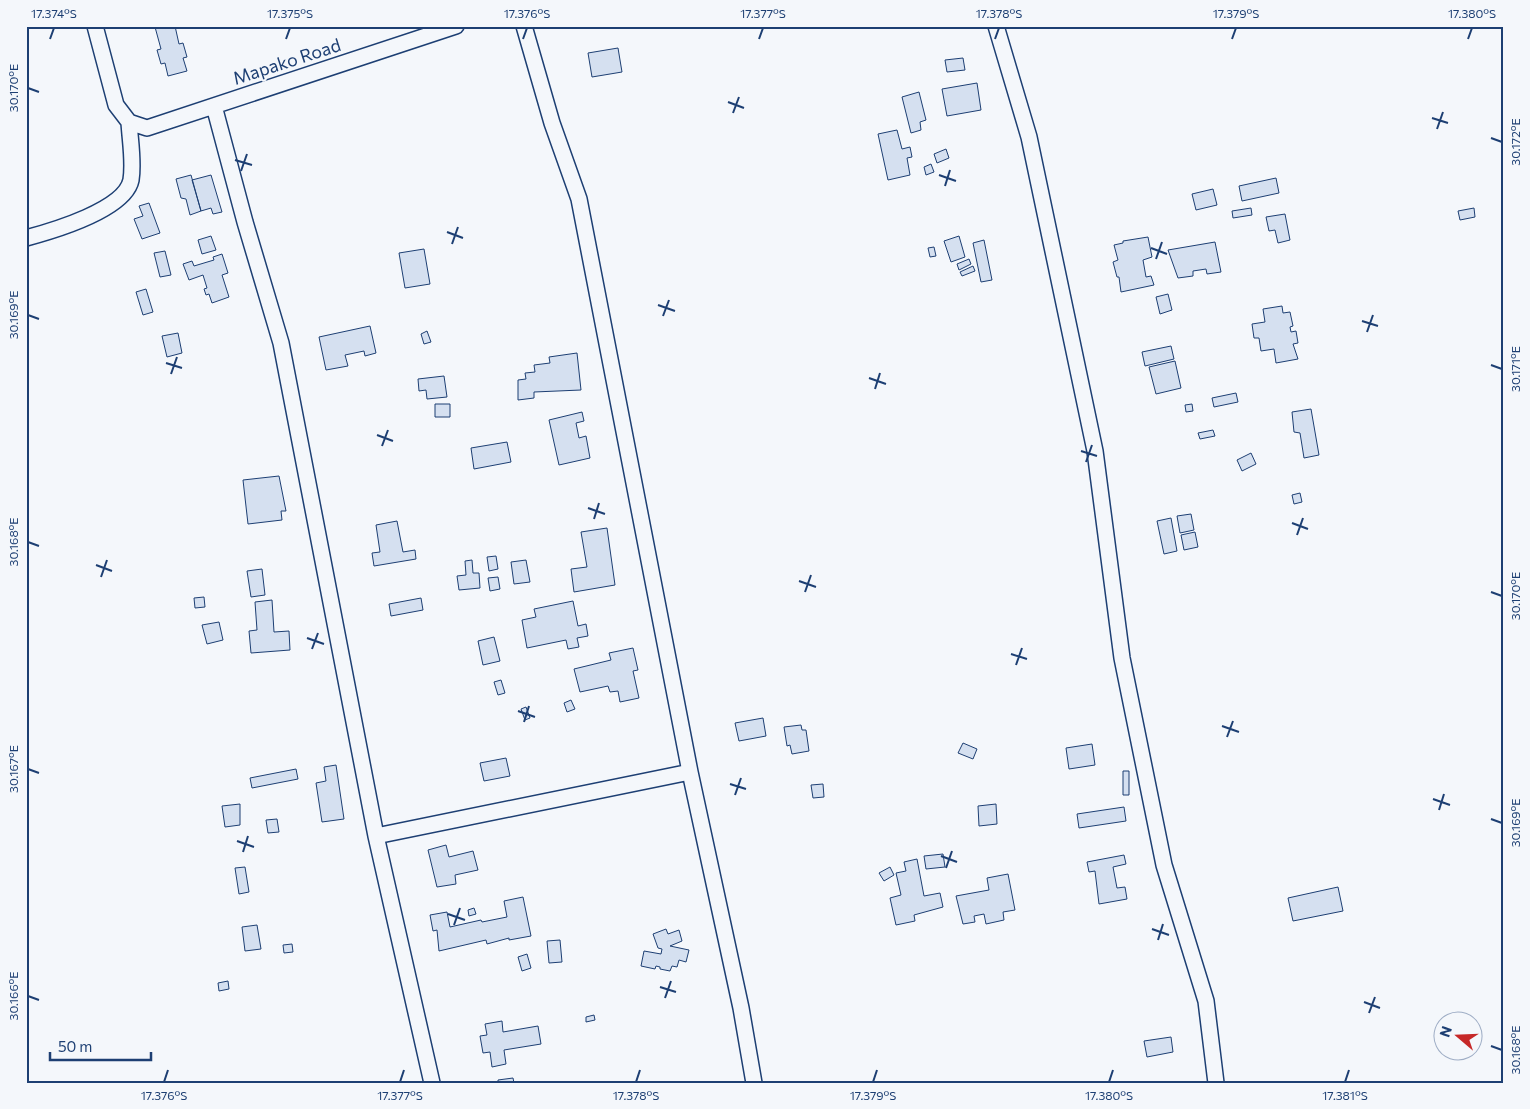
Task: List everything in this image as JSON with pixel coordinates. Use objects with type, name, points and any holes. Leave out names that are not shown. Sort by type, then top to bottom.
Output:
[{"type":"street","points":[[26,238],[62,228],[115,204],[131,182],[129,122],[116,106],[95,26]]},
{"type":"street","name":"Mapako Road","points":[[129,122],[147,128],[456,26]]},
{"type":"street","points":[[524,26],[552,123],[579,199],[690,772],[741,1008],[754,1083]]},
{"type":"street","points":[[996,26],[1029,137],[1095,451],[1122,658],[1164,865],[1206,1001],[1216,1083]]},
{"type":"street","points":[[214,106],[245,222],[281,343],[376,836],[432,1083]]},
{"type":"street","points":[[376,836],[690,772]]},
{"type":"building","points":[[175,26],[179,44],[183,43],[187,57],[183,58],[187,71],[168,76],[165,63],[161,64],[157,50],[161,49],[155,27]]},
{"type":"building","points":[[618,48],[622,72],[592,77],[588,53]]},
{"type":"building","points":[[963,58],[965,70],[947,72],[945,60]]},
{"type":"building","points":[[977,83],[981,110],[947,116],[942,89]]},
{"type":"building","points":[[919,92],[926,120],[920,122],[921,130],[911,133],[902,97]]},
{"type":"building","points":[[897,130],[902,149],[910,147],[912,157],[907,158],[910,175],[888,180],[878,134]]},
{"type":"building","points":[[946,149],[949,158],[937,163],[934,154]]},
{"type":"building","points":[[931,164],[934,172],[926,175],[924,167]]},
{"type":"building","points":[[191,175],[201,211],[190,215],[186,199],[181,198],[176,179]]},
{"type":"building","points":[[211,175],[222,212],[213,214],[211,208],[201,211],[192,180]]},
{"type":"building","points":[[1276,178],[1279,193],[1242,201],[1239,186]]},
{"type":"building","points":[[1213,189],[1217,205],[1196,210],[1192,194]]},
{"type":"building","points":[[149,203],[160,233],[142,239],[134,219],[143,216],[139,206]]},
{"type":"building","points":[[1251,208],[1252,215],[1233,218],[1232,211]]},
{"type":"building","points":[[1474,208],[1475,217],[1460,220],[1458,211]]},
{"type":"building","points":[[1285,214],[1290,240],[1278,243],[1275,230],[1269,231],[1266,217]]},
{"type":"building","points":[[211,236],[216,250],[202,254],[198,240]]},
{"type":"building","points":[[959,236],[965,257],[951,262],[944,241]]},
{"type":"building","points":[[1148,237],[1152,257],[1143,260],[1146,277],[1151,276],[1154,285],[1121,292],[1119,277],[1117,277],[1113,262],[1118,260],[1114,245],[1123,243],[1123,241]]},
{"type":"building","points":[[984,240],[992,280],[981,282],[973,243]]},
{"type":"building","points":[[1215,242],[1221,272],[1207,274],[1206,269],[1193,271],[1193,276],[1178,278],[1168,250]]},
{"type":"building","points":[[934,247],[936,256],[930,257],[928,248]]},
{"type":"building","points":[[424,249],[430,284],[405,288],[399,253]]},
{"type":"building","points":[[165,251],[171,275],[160,277],[154,253]]},
{"type":"building","points":[[222,254],[228,273],[222,275],[229,297],[212,303],[209,294],[206,295],[204,289],[207,288],[203,275],[189,280],[183,264],[192,261],[194,266],[214,260],[213,257]]},
{"type":"building","points":[[969,259],[971,264],[959,270],[957,264]]},
{"type":"building","points":[[973,266],[975,271],[962,276],[960,272]]},
{"type":"building","points":[[146,289],[153,312],[143,315],[136,292]]},
{"type":"building","points":[[1168,294],[1172,310],[1160,314],[1156,297]]},
{"type":"building","points":[[1282,306],[1283,313],[1290,312],[1293,326],[1290,327],[1291,332],[1296,331],[1298,343],[1293,344],[1298,359],[1276,363],[1274,349],[1261,351],[1259,338],[1254,338],[1252,324],[1265,322],[1263,309]]},
{"type":"building","points":[[370,326],[376,353],[365,356],[364,351],[345,355],[348,366],[326,370],[319,337]]},
{"type":"building","points":[[427,331],[431,342],[424,344],[421,334]]},
{"type":"building","points":[[178,333],[182,353],[167,357],[162,336]]},
{"type":"building","points":[[1171,346],[1174,359],[1145,366],[1142,352]]},
{"type":"building","points":[[577,353],[581,390],[534,392],[534,398],[518,400],[518,380],[526,379],[525,373],[535,372],[534,365],[550,363],[549,357]]},
{"type":"building","points":[[1175,361],[1181,388],[1156,394],[1149,367]]},
{"type":"building","points":[[444,376],[447,397],[427,399],[426,390],[419,391],[418,379]]},
{"type":"building","points":[[1236,393],[1238,402],[1214,407],[1212,398]]},
{"type":"building","points":[[435,404],[450,404],[450,417],[435,417]]},
{"type":"building","points":[[1192,404],[1193,411],[1186,412],[1185,405]]},
{"type":"building","points":[[1311,409],[1319,455],[1304,458],[1300,433],[1294,432],[1292,412]]},
{"type":"building","points":[[582,412],[584,421],[576,423],[579,438],[586,436],[590,458],[559,465],[549,420]]},
{"type":"building","points":[[1213,430],[1215,436],[1200,439],[1198,433]]},
{"type":"building","points":[[507,442],[511,462],[474,469],[471,448]]},
{"type":"building","points":[[1251,453],[1256,464],[1242,471],[1237,460]]},
{"type":"building","points":[[279,476],[286,511],[281,511],[282,520],[248,524],[243,480]]},
{"type":"building","points":[[1300,493],[1302,502],[1294,504],[1292,495]]},
{"type":"building","points":[[1191,514],[1194,530],[1180,533],[1177,516]]},
{"type":"building","points":[[1171,518],[1177,551],[1164,554],[1157,521]]},
{"type":"building","points":[[397,521],[403,552],[415,550],[416,559],[374,566],[372,553],[380,552],[376,525]]},
{"type":"building","points":[[607,528],[615,585],[574,592],[571,569],[587,567],[581,532]]},
{"type":"building","points":[[1195,532],[1198,547],[1184,550],[1181,535]]},
{"type":"building","points":[[496,556],[498,569],[489,571],[487,557]]},
{"type":"building","points":[[472,560],[473,573],[479,573],[480,588],[459,590],[457,576],[466,575],[465,561]]},
{"type":"building","points":[[526,560],[530,582],[514,584],[511,562]]},
{"type":"building","points":[[262,569],[265,595],[251,597],[247,571]]},
{"type":"building","points":[[498,577],[500,589],[490,591],[488,578]]},
{"type":"building","points":[[204,597],[205,607],[195,608],[194,598]]},
{"type":"building","points":[[421,598],[423,610],[391,616],[389,604]]},
{"type":"building","points":[[272,600],[274,632],[289,631],[290,650],[251,653],[249,631],[257,630],[255,602]]},
{"type":"building","points":[[573,601],[578,626],[586,624],[588,636],[577,638],[579,647],[568,649],[566,640],[527,648],[522,620],[536,617],[534,609]]},
{"type":"building","points":[[219,622],[223,640],[207,644],[202,625]]},
{"type":"building","points":[[494,637],[500,661],[483,665],[478,641]]},
{"type":"building","points":[[633,648],[638,670],[633,671],[639,698],[620,702],[618,691],[610,692],[608,686],[580,692],[574,669],[611,660],[609,653]]},
{"type":"building","points":[[501,680],[505,693],[498,695],[494,682]]},
{"type":"building","points":[[571,700],[575,709],[567,712],[564,703]]},
{"type":"building","points":[[526,707],[530,718],[525,720],[521,709]]},
{"type":"building","points":[[763,718],[766,736],[739,741],[735,723]]},
{"type":"building","points":[[801,725],[802,730],[806,730],[809,751],[792,754],[790,745],[787,746],[784,727]]},
{"type":"building","points":[[963,743],[977,749],[973,759],[958,753]]},
{"type":"building","points":[[1092,744],[1095,765],[1069,769],[1066,748]]},
{"type":"building","points":[[506,758],[510,776],[484,781],[480,763]]},
{"type":"building","points":[[336,765],[344,819],[322,822],[316,783],[326,781],[324,767]]},
{"type":"building","points":[[296,769],[298,779],[252,788],[250,778]]},
{"type":"building","points":[[1123,771],[1129,771],[1129,795],[1123,795]]},
{"type":"building","points":[[823,784],[824,797],[813,798],[811,785]]},
{"type":"building","points":[[240,804],[240,825],[225,827],[222,806]]},
{"type":"building","points":[[996,804],[997,824],[979,826],[978,806]]},
{"type":"building","points":[[1124,807],[1126,821],[1079,828],[1077,814]]},
{"type":"building","points":[[277,819],[279,832],[268,833],[266,820]]},
{"type":"building","points":[[446,845],[449,857],[473,851],[478,870],[455,875],[456,884],[437,887],[428,850]]},
{"type":"building","points":[[943,854],[945,867],[926,869],[924,856]]},
{"type":"building","points":[[1124,855],[1126,864],[1113,867],[1117,888],[1125,887],[1127,899],[1099,904],[1095,871],[1089,872],[1087,862]]},
{"type":"building","points":[[917,859],[924,896],[940,893],[943,907],[914,915],[915,921],[896,925],[890,898],[901,895],[896,873],[906,871],[904,862]]},
{"type":"building","points":[[245,867],[249,892],[239,894],[235,868]]},
{"type":"building","points":[[890,867],[894,875],[884,881],[879,873]]},
{"type":"building","points":[[1008,874],[1015,910],[1003,912],[1004,920],[986,924],[984,914],[974,916],[975,922],[963,924],[956,896],[989,890],[987,878]]},
{"type":"building","points":[[1338,887],[1343,911],[1293,921],[1288,898]]},
{"type":"building","points":[[523,897],[531,936],[509,940],[509,938],[487,944],[486,940],[439,951],[437,930],[433,931],[430,915],[447,912],[450,927],[481,920],[482,922],[507,917],[504,901]]},
{"type":"building","points":[[474,908],[476,914],[469,916],[468,910]]},
{"type":"building","points":[[257,925],[261,949],[245,951],[242,927]]},
{"type":"building","points":[[666,929],[668,934],[679,930],[682,941],[670,946],[689,950],[686,962],[679,960],[677,967],[672,966],[670,971],[656,966],[655,969],[641,966],[644,951],[661,954],[662,949],[658,948],[653,934]]},
{"type":"building","points":[[560,940],[562,962],[549,963],[547,941]]},
{"type":"building","points":[[292,944],[293,952],[284,953],[283,945]]},
{"type":"building","points":[[527,954],[531,968],[522,971],[518,957]]},
{"type":"building","points":[[228,981],[229,989],[219,991],[218,983]]},
{"type":"building","points":[[594,1015],[595,1020],[586,1022],[586,1017]]},
{"type":"building","points":[[502,1021],[503,1032],[538,1026],[541,1044],[504,1050],[506,1064],[492,1067],[490,1052],[483,1053],[480,1036],[487,1035],[485,1024]]},
{"type":"building","points":[[1171,1037],[1173,1052],[1147,1057],[1144,1041]]},
{"type":"building","points":[[513,1078],[514,1083],[498,1083],[498,1080]]}]
